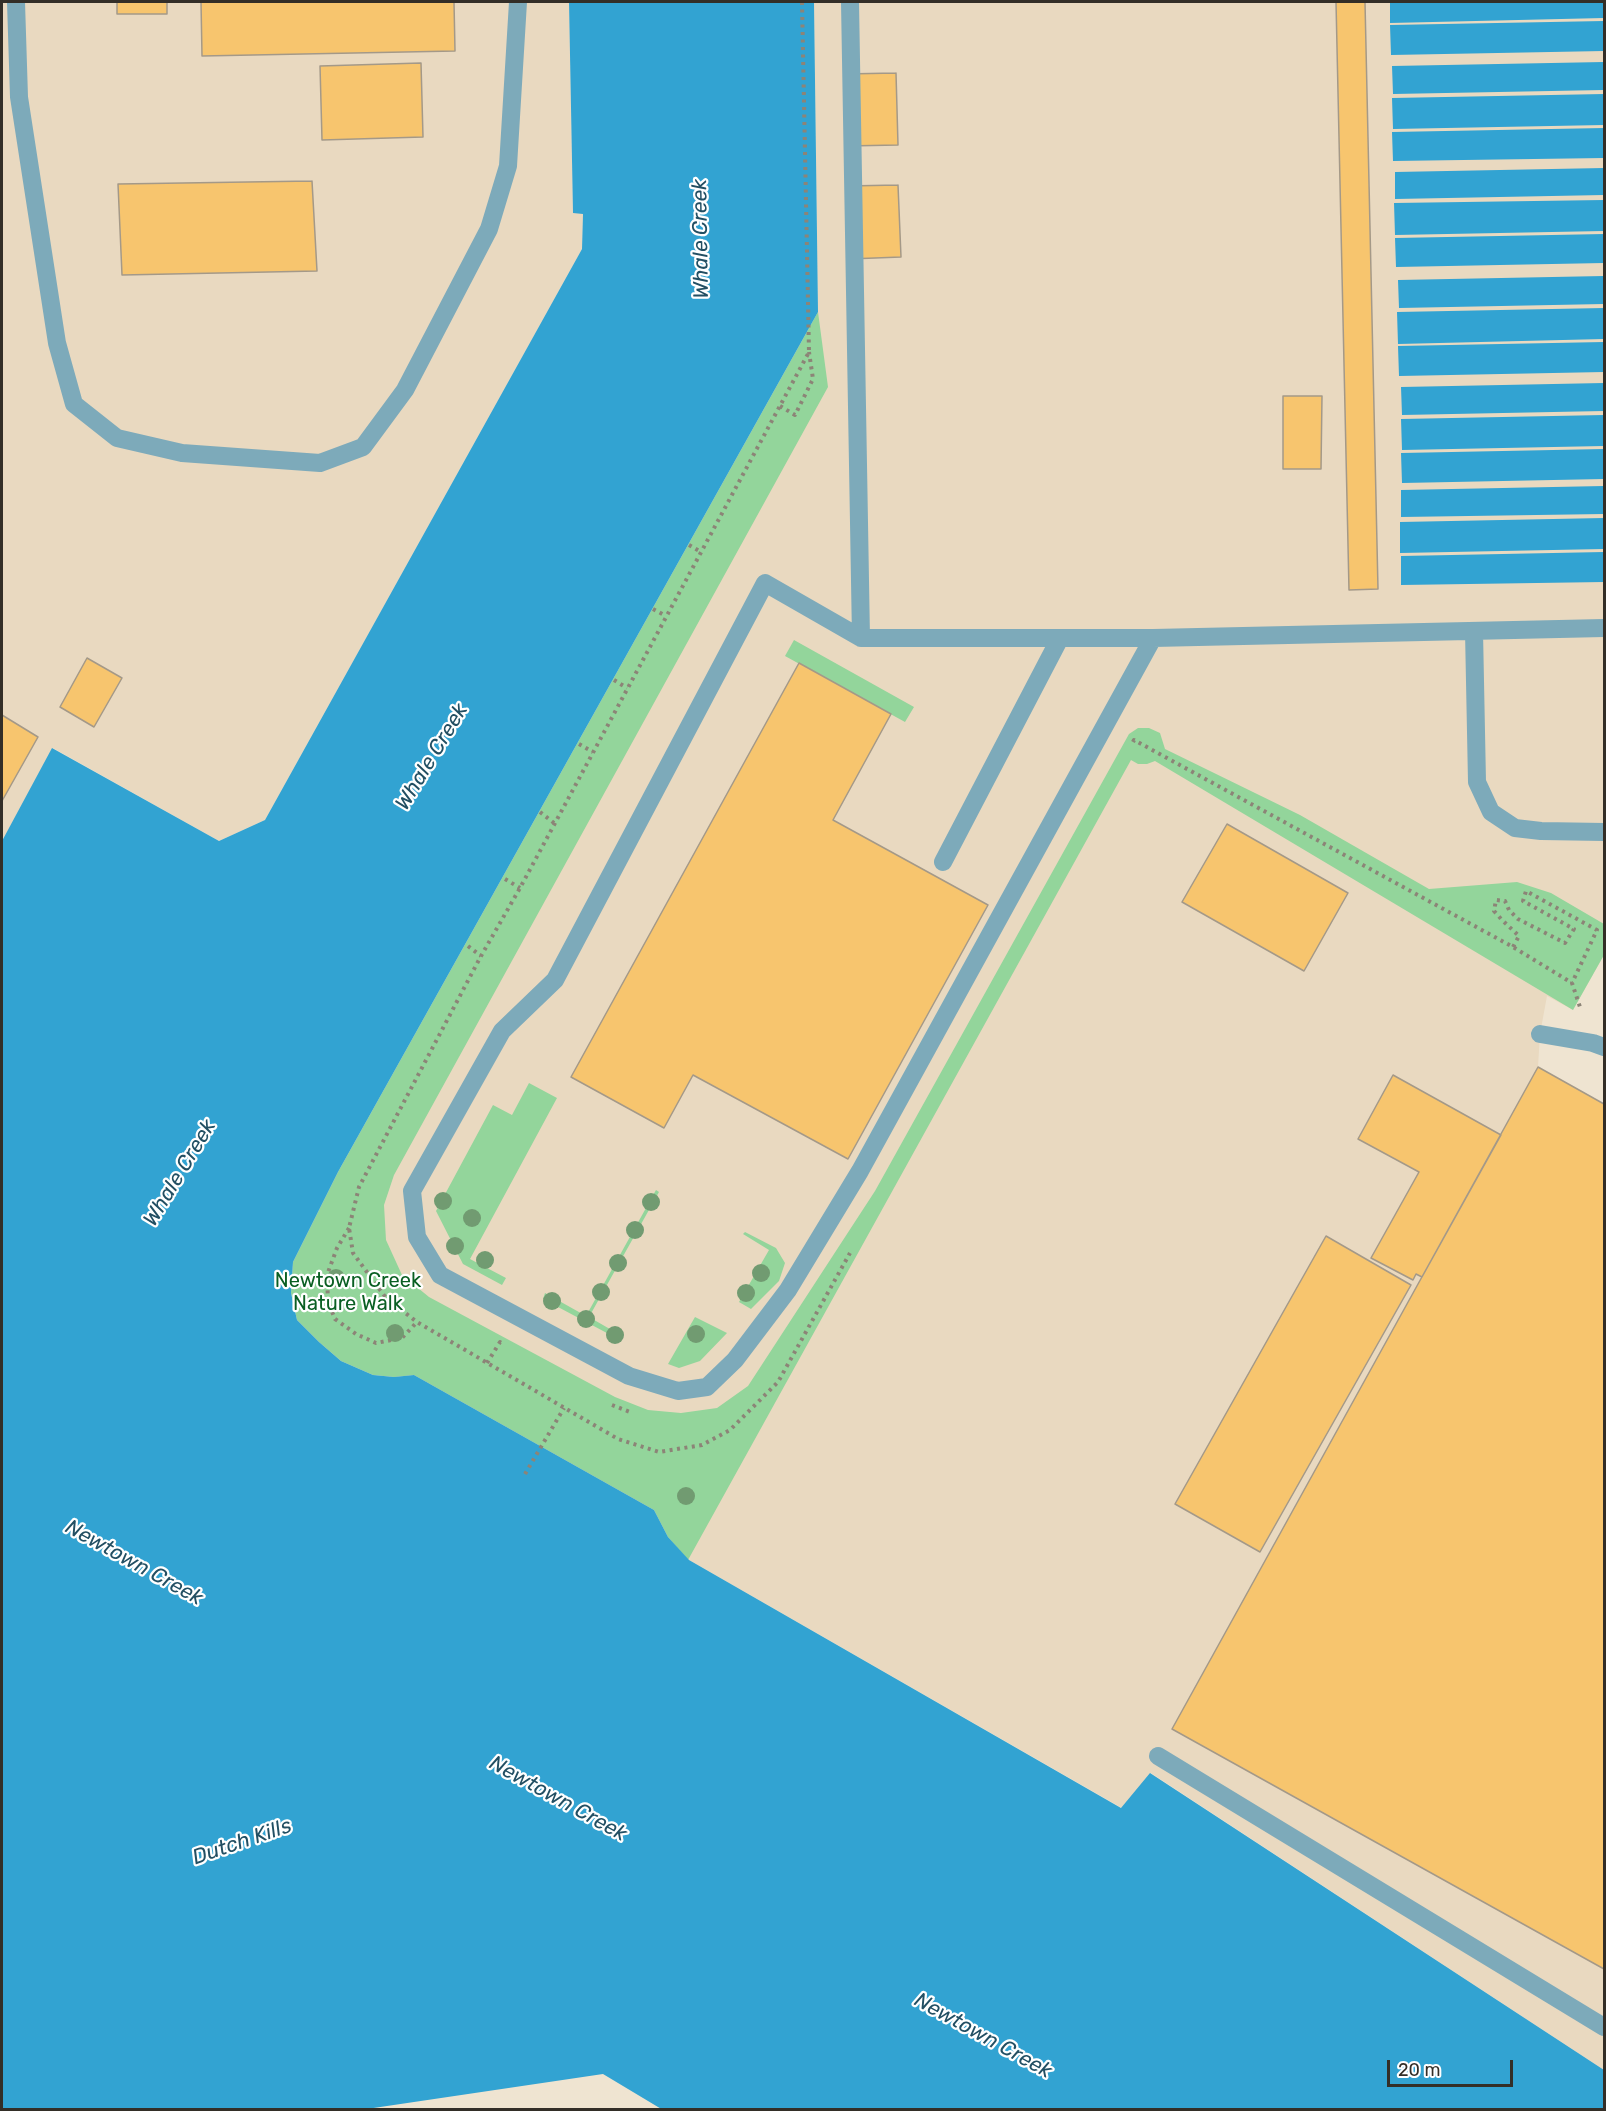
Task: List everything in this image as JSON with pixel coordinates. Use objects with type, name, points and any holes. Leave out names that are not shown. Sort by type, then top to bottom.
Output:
[{"type":"street","points":[[16,2],[19,97],[57,343],[74,404],[117,438],[182,453],[320,463],[363,447],[405,390],[489,229],[508,165],[518,2]]},
{"type":"street","points":[[850,2],[861,638]]},
{"type":"street","points":[[1153,638],[860,1171],[788,1290],[735,1360],[707,1387],[678,1391],[629,1376],[440,1275],[417,1237],[412,1191],[502,1031],[555,980],[765,583],[861,638],[1153,638],[1605,628]]},
{"type":"street","points":[[1474,631],[1477,782],[1491,812],[1515,828],[1541,831],[1605,832]]},
{"type":"street","points":[[943,862],[1060,638]]},
{"type":"street","points":[[1540,1034],[1599,1045]]},
{"type":"street","points":[[1158,1756],[1605,2027]]},
{"type":"path","points":[[780,406],[795,415],[813,380],[808,329],[802,2]]},
{"type":"path","points":[[417,1322],[402,1338],[376,1343],[356,1334],[335,1319],[328,1302],[327,1275],[337,1248],[349,1228],[359,1187],[481,956],[520,888],[809,352]]},
{"type":"path","points":[[689,545],[701,552]]},
{"type":"path","points":[[653,609],[666,616]]},
{"type":"path","points":[[614,680],[627,688]]},
{"type":"path","points":[[1129,750],[1134,740],[1513,947],[1572,983],[1599,1045]]},
{"type":"path","points":[[579,744],[592,752]]},
{"type":"path","points":[[540,812],[554,823]]},
{"type":"path","points":[[505,879],[520,888]]},
{"type":"path","points":[[1513,947],[1519,936],[1494,910],[1496,900],[1505,901],[1509,910],[1518,919],[1565,943],[1574,929],[1523,901],[1526,891],[1597,930],[1572,983]]},
{"type":"path","points":[[468,946],[481,956]]},
{"type":"path","points":[[349,1228],[353,1253],[386,1298],[417,1322],[618,1439],[659,1452],[702,1445],[730,1430],[778,1382],[853,1248]]},
{"type":"path","points":[[487,1363],[500,1342]]},
{"type":"path","points":[[525,1474],[564,1408]]},
{"type":"shaded area","points":[[2,2],[569,2],[573,212],[583,213],[582,249],[265,820],[219,841],[53,748],[2,841]]},
{"type":"shaded area","points":[[814,2],[1604,2],[1604,955],[1573,1010],[1547,996],[1540,1034],[1538,1067],[1604,1104],[1604,2070],[1151,1773],[1122,1808],[689,1560],[668,1537],[654,1510],[414,1375],[394,1377],[297,1320],[818,312]]},
{"type":"green space","name":"Newtown Creek Nature Walk","points":[[818,312],[828,387],[394,1175],[384,1205],[386,1240],[402,1275],[429,1297],[615,1397],[648,1410],[681,1413],[717,1408],[748,1386],[875,1191],[1129,734],[1138,728],[1149,728],[1160,733],[1165,749],[1300,815],[1429,889],[1517,882],[1551,893],[1604,924],[1604,955],[1573,1010],[1155,761],[1138,764],[1131,760],[688,1560],[668,1537],[654,1510],[414,1375],[394,1377],[373,1375],[341,1361],[297,1320],[291,1293],[293,1262],[338,1172]]},
{"type":"green space","points":[[794,640],[914,707],[905,722],[785,656]]},
{"type":"green space","points":[[529,1083],[557,1098],[470,1259],[506,1278],[502,1285],[463,1264],[436,1211],[493,1105],[512,1115]]},
{"type":"green space","points":[[656,1190],[659,1192],[589,1317],[622,1336],[620,1340],[543,1299],[545,1293],[586,1316]]},
{"type":"green space","points":[[745,1232],[776,1248],[785,1263],[779,1281],[751,1309],[739,1302],[769,1250],[743,1234]]},
{"type":"green space","points":[[695,1317],[727,1333],[700,1361],[679,1368],[668,1364]]},
{"type":"water","points":[[569,2],[814,2],[818,312],[338,1172],[293,1262],[291,1293],[297,1320],[341,1361],[373,1375],[394,1377],[414,1375],[654,1510],[668,1537],[689,1560],[1121,1808],[1150,1773],[1604,2070],[1604,2109],[663,2110],[603,2074],[360,2110],[2,2109],[2,841],[52,748],[219,841],[265,820],[582,249],[583,214],[573,213]]},
{"type":"water","points":[[1390,2],[1604,2],[1604,18],[1390,23]]},
{"type":"water","points":[[1604,21],[1604,51],[1391,55],[1390,25]]},
{"type":"water","points":[[1604,62],[1604,90],[1393,94],[1392,66]]},
{"type":"water","points":[[1604,94],[1604,125],[1393,129],[1392,98]]},
{"type":"water","points":[[1604,128],[1604,158],[1393,161],[1392,132]]},
{"type":"water","points":[[1604,168],[1604,195],[1395,199],[1395,172]]},
{"type":"water","points":[[1604,200],[1604,231],[1395,235],[1394,203]]},
{"type":"water","points":[[1604,234],[1604,263],[1396,267],[1395,238]]},
{"type":"water","points":[[1604,276],[1604,304],[1399,308],[1398,280]]},
{"type":"water","points":[[1604,308],[1604,339],[1398,344],[1397,312]]},
{"type":"water","points":[[1604,342],[1604,372],[1399,376],[1398,346]]},
{"type":"water","points":[[1604,383],[1604,411],[1402,415],[1401,387]]},
{"type":"water","points":[[1604,415],[1604,446],[1402,450],[1401,419]]},
{"type":"water","points":[[1604,449],[1604,479],[1402,483],[1401,453]]},
{"type":"water","points":[[1604,486],[1604,514],[1401,517],[1401,490]]},
{"type":"water","points":[[1604,518],[1604,549],[1400,553],[1400,522]]},
{"type":"water","points":[[1604,552],[1604,582],[1401,585],[1401,556]]},
{"type":"building","points":[[117,2],[167,2],[167,14],[117,14]]},
{"type":"building","points":[[201,2],[454,2],[455,51],[202,56]]},
{"type":"building","points":[[1336,2],[1365,2],[1378,589],[1349,590]]},
{"type":"building","points":[[421,63],[423,137],[322,140],[320,66]]},
{"type":"building","points":[[896,73],[898,145],[846,146],[844,74]]},
{"type":"building","points":[[312,181],[317,271],[122,275],[118,184]]},
{"type":"building","points":[[898,185],[901,257],[849,259],[847,186]]},
{"type":"building","points":[[1283,396],[1322,396],[1321,469],[1283,469]]},
{"type":"building","points":[[87,658],[122,678],[94,727],[60,707]]},
{"type":"building","points":[[799,663],[891,714],[833,820],[988,905],[848,1159],[693,1075],[664,1128],[571,1077]]},
{"type":"building","points":[[2,715],[38,737],[2,801]]},
{"type":"building","points":[[1227,824],[1348,893],[1304,971],[1182,902]]},
{"type":"building","points":[[1538,1067],[1604,1104],[1604,1969],[1172,1729]]},
{"type":"building","points":[[1393,1075],[1501,1135],[1422,1277],[1416,1274],[1413,1280],[1371,1258],[1419,1172],[1358,1139]]},
{"type":"building","points":[[1326,1236],[1411,1285],[1260,1552],[1175,1504]]},
{"type":"water label","name":"Whale Creek","points":[[701,239]]},
{"type":"water label","name":"Whale Creek","points":[[432,757]]},
{"type":"water label","name":"Whale Creek","points":[[180,1173]]},
{"type":"water label","name":"Newtown Creek","points":[[134,1563]]},
{"type":"water label","name":"Newtown Creek","points":[[558,1799]]},
{"type":"water label","name":"Dutch Kills","points":[[242,1842]]},
{"type":"water label","name":"Newtown Creek","points":[[983,2036]]}]
